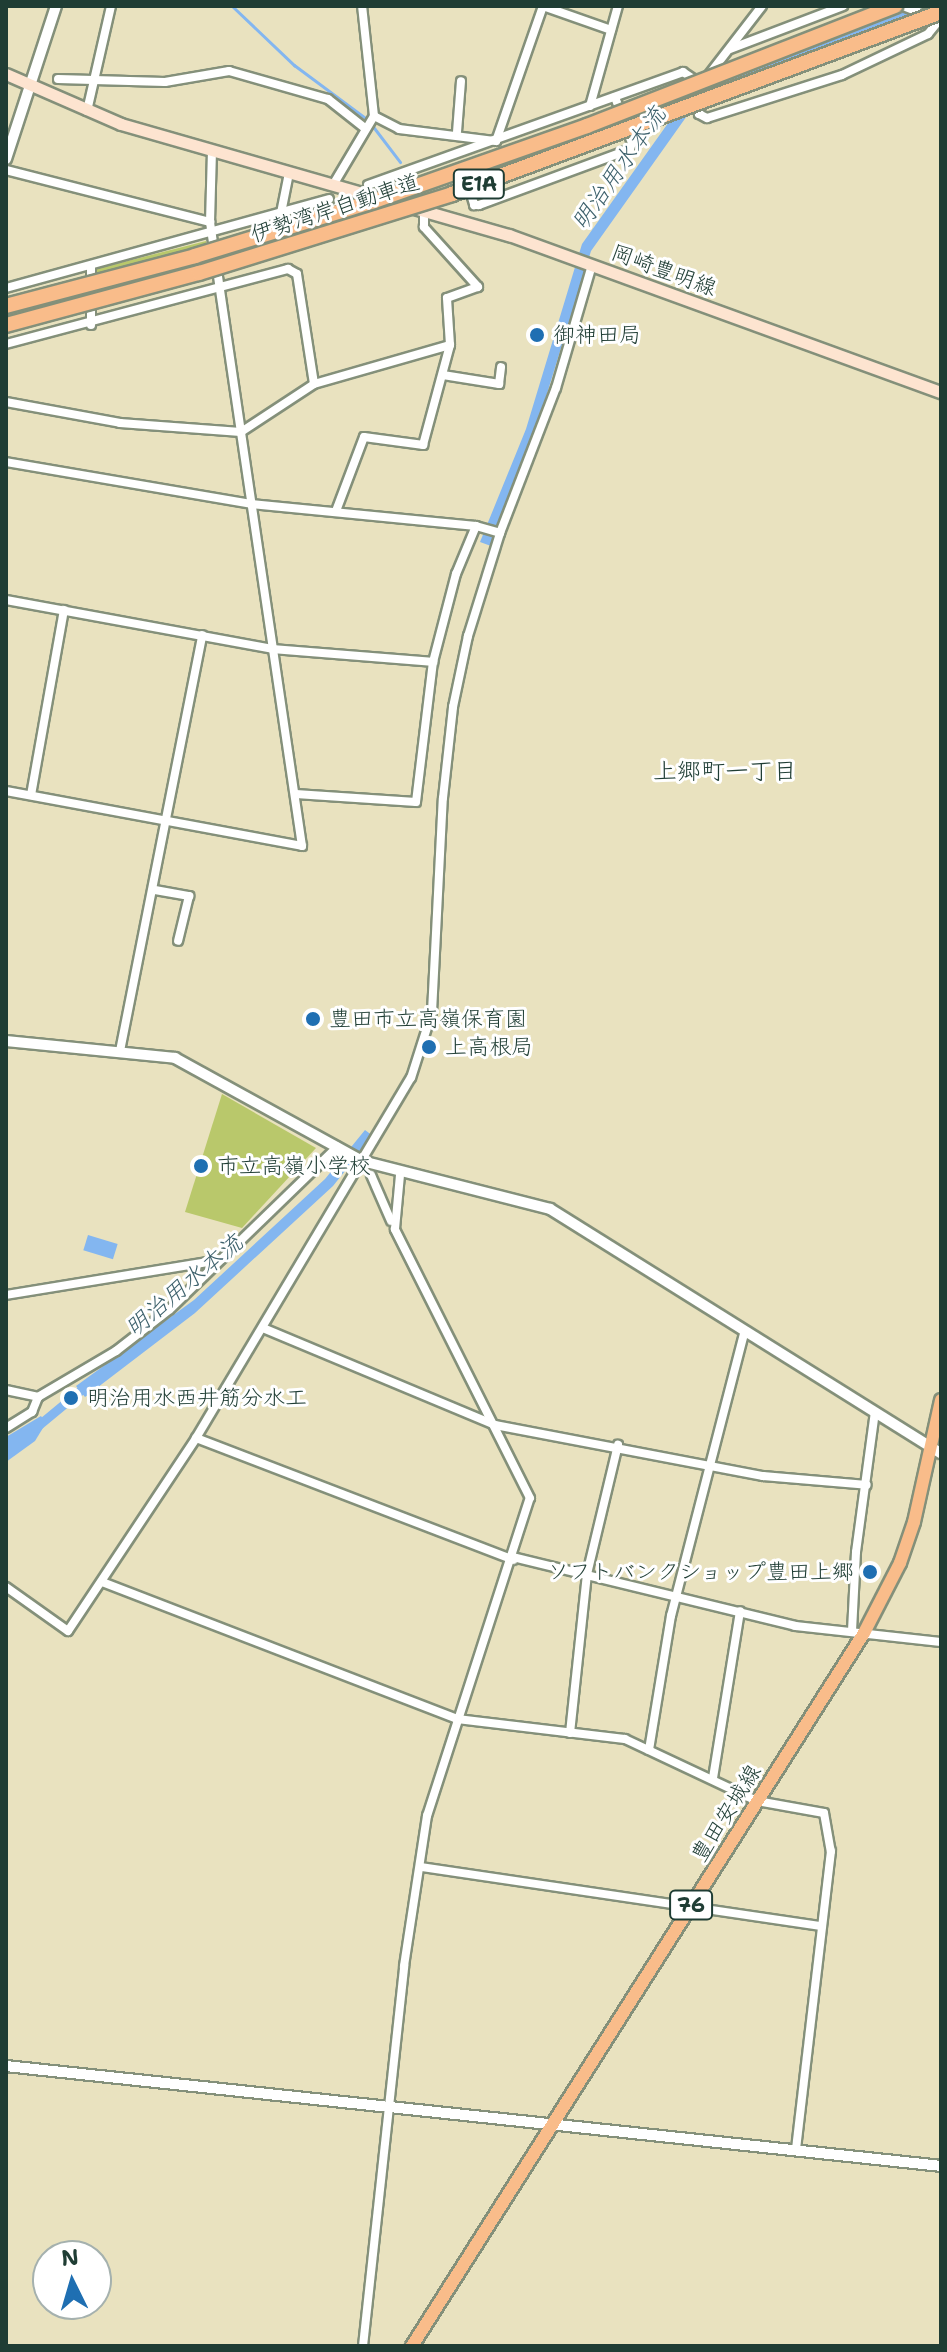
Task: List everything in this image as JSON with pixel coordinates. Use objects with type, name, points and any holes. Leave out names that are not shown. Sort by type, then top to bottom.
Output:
[{"type":"highway","name":"伊勢湾岸自動車道","points":[[6,306],[195,256],[445,177],[895,6]]},
{"type":"highway","name":"伊勢湾岸自動車道","points":[[6,325],[408,208],[939,17]]},
{"type":"main road","name":"岡崎豊明線","points":[[6,74],[87,111],[212,151],[424,210],[575,258],[941,392]]},
{"type":"main road","name":"豊田安城線","points":[[412,2346],[757,1801],[900,1563],[937,1450],[941,1400]]},
{"type":"street","points":[[6,159],[56,6]]},
{"type":"street","points":[[87,111],[98,79],[111,6]]},
{"type":"street","points":[[333,185],[374,116],[362,6]]},
{"type":"street","points":[[496,141],[543,6],[611,30]]},
{"type":"street","points":[[590,106],[618,6]]},
{"type":"street","points":[[762,6],[701,86],[699,114],[707,118],[842,75],[928,34],[939,17],[903,6]]},
{"type":"street","points":[[729,49],[843,6]]},
{"type":"street","points":[[58,79],[165,82],[229,71],[328,99],[366,129]]},
{"type":"street","points":[[368,185],[459,155],[685,71],[701,86]]},
{"type":"street","points":[[457,132],[461,81]]},
{"type":"street","points":[[459,155],[474,205],[493,200],[630,149],[615,97]]},
{"type":"street","points":[[374,116],[399,129],[457,132],[496,141]]},
{"type":"street","points":[[6,791],[302,846],[210,222],[212,151]]},
{"type":"street","points":[[6,170],[210,222]]},
{"type":"street","points":[[281,213],[289,173]]},
{"type":"street","points":[[6,288],[212,234],[329,199]]},
{"type":"street","points":[[336,511],[364,437],[423,445],[450,345],[447,298],[478,287],[424,227],[424,210]]},
{"type":"street","points":[[6,1587],[68,1631],[196,1438],[411,1078],[432,1012],[453,707],[479,594],[498,532],[556,388],[590,264]]},
{"type":"street","points":[[91,266],[91,325]]},
{"type":"street","points":[[6,344],[91,325],[288,269],[297,274],[314,384]]},
{"type":"street","points":[[6,402],[120,423],[241,432],[314,384],[450,345]]},
{"type":"street","points":[[443,375],[499,384],[501,367]]},
{"type":"street","points":[[6,462],[251,504],[480,527],[498,532]]},
{"type":"street","points":[[296,794],[416,802],[433,662],[456,574],[480,527]]},
{"type":"street","points":[[6,600],[273,649],[433,662]]},
{"type":"street","points":[[31,795],[64,610]]},
{"type":"street","points":[[120,1051],[155,890],[202,635]]},
{"type":"street","points":[[155,890],[189,896],[178,941]]},
{"type":"street","points":[[6,1041],[175,1058],[360,1160],[400,1175],[550,1209],[744,1333],[937,1450]]},
{"type":"street","points":[[6,1428],[32,1412],[38,1397],[116,1351],[170,1309],[220,1259],[342,1149]]},
{"type":"street","points":[[363,2346],[388,2105],[427,1816],[530,1498],[371,1175]]},
{"type":"street","points":[[395,1229],[400,1175]]},
{"type":"street","points":[[6,1295],[220,1259]]},
{"type":"street","points":[[263,1328],[495,1425],[618,1445],[763,1476],[867,1485]]},
{"type":"street","points":[[649,1750],[676,1595],[744,1333]]},
{"type":"street","points":[[6,1390],[38,1397]]},
{"type":"street","points":[[858,1632],[875,1412]]},
{"type":"street","points":[[196,1438],[513,1558],[795,1626],[941,1642]]},
{"type":"street","points":[[570,1733],[587,1574],[618,1445]]},
{"type":"street","points":[[102,1582],[457,1719],[625,1739],[757,1801],[827,1816],[831,1851],[796,2150]]},
{"type":"street","points":[[713,1778],[740,1611]]},
{"type":"street","points":[[421,1867],[821,1926]]},
{"type":"street","points":[[6,2066],[941,2166]]},
{"type":"green space","points":[[206,241],[209,277],[105,307],[96,269]]},
{"type":"green space","points":[[222,1094],[316,1148],[242,1228],[185,1212]]},
{"type":"water","points":[[908,6],[939,6],[689,113],[591,251],[529,452],[491,546],[480,542],[526,429],[582,244],[671,119],[699,90],[721,79]]},
{"type":"water","points":[[365,1130],[373,1136],[333,1186],[195,1313],[85,1397],[76,1386],[194,1300],[325,1179]]},
{"type":"water","points":[[88,1235],[118,1244],[113,1259],[83,1250]]},
{"type":"water","points":[[41,1416],[46,1423],[35,1441],[6,1462],[6,1437]]},
{"type":"waterway","points":[[232,6],[294,65],[368,120],[400,162]]},
{"type":"waterway","name":"明治用水本流","points":[[35,1428],[88,1384]]},
{"type":"place","name":"御神田局","points":[[537,335]]},
{"type":"place","name":"豊田市立高嶺保育園","points":[[313,1019]]},
{"type":"place","name":"上高根局","points":[[429,1047]]},
{"type":"place","name":"市立高嶺小学校","points":[[201,1166]]},
{"type":"place","name":"明治用水西井筋分水工","points":[[71,1398]]},
{"type":"place","name":"ソフトバンクショップ豊田上郷","points":[[870,1572]]},
{"type":"district","name":"上郷町一丁目","points":[[725,772]]}]
